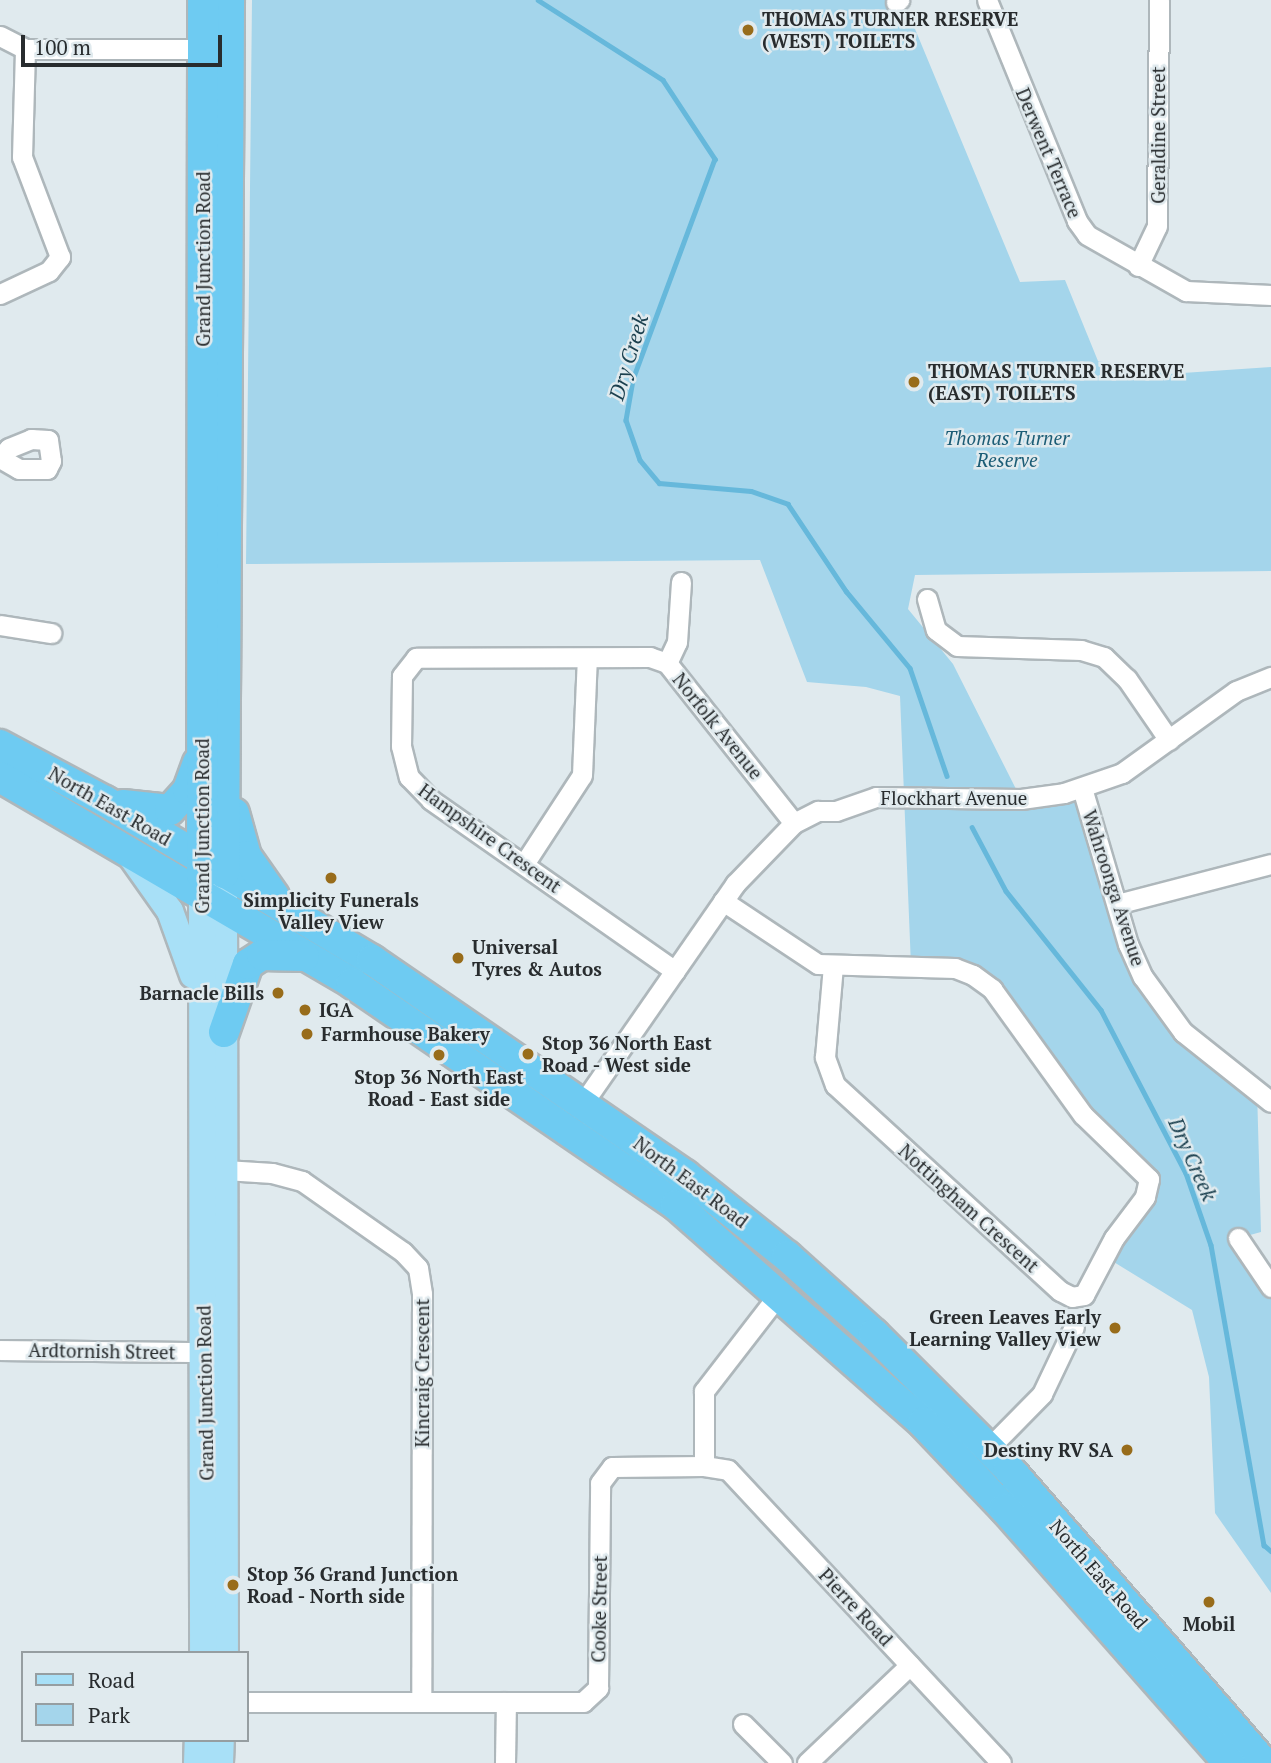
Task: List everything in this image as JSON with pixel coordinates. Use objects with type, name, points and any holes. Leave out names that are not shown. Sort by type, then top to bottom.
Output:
[{"type":"highway","name":"Grand Junction Road","points":[[203,0],[216,49]]},
{"type":"highway","name":"Grand Junction Road","points":[[213,900],[216,49],[229,0]]},
{"type":"highway","name":"North East Road","points":[[0,745],[105,801],[372,960],[685,1175],[787,1256],[989,1448],[1264,1763]]},
{"type":"highway","points":[[105,801],[151,811],[170,810],[188,790],[214,751]]},
{"type":"highway","points":[[214,751],[246,856],[289,913]]},
{"type":"highway","name":"North East Road","points":[[0,777],[123,845],[308,957],[542,1111],[676,1205],[867,1369],[947,1448],[1229,1763]]},
{"type":"highway","points":[[224,1032],[248,964],[268,954],[308,957]]},
{"type":"highway","points":[[542,1111],[583,1103],[586,1127],[595,1147]]},
{"type":"highway","points":[[947,1448],[989,1448],[984,1468],[988,1491]]},
{"type":"main road","points":[[123,845],[170,911],[201,1004]]},
{"type":"main road","name":"Grand Junction Road","points":[[213,900],[201,1004],[213,1170],[225,1651]]},
{"type":"main road","name":"Grand Junction Road","points":[[213,900],[224,1032],[213,1170]]},
{"type":"main road","name":"Grand Junction Road","points":[[204,1651],[216,1352]]},
{"type":"main road","points":[[197,1763],[198,1742]]},
{"type":"main road","points":[[220,1763],[221,1742]]},
{"type":"street","name":"Derwent Terrace","points":[[987,0],[1077,221],[1091,238],[1191,293],[1271,295]]},
{"type":"street","name":"Geraldine Street","points":[[1138,266],[1157,226],[1158,0]]},
{"type":"street","points":[[0,36],[26,49],[216,49]]},
{"type":"street","points":[[0,294],[49,271],[60,257],[22,157],[26,49]]},
{"type":"street","name":"Norfolk Avenue","points":[[681,582],[677,642],[667,663],[794,823]]},
{"type":"street","points":[[927,599],[936,630],[957,646],[1086,650],[1104,657],[1127,679],[1169,740]]},
{"type":"street","points":[[0,625],[51,633]]},
{"type":"street","name":"Hampshire Crescent","points":[[667,663],[650,657],[426,657],[409,662],[403,672],[401,746],[409,777],[440,806],[675,971]]},
{"type":"street","points":[[524,864],[582,775],[587,658]]},
{"type":"street","name":"Flockhart Avenue","points":[[583,1103],[723,901],[762,852],[794,823],[818,811],[836,811],[869,798],[1018,799],[1082,788],[1122,773],[1236,691],[1271,677]]},
{"type":"street","name":"Wahroonga Avenue","points":[[1082,788],[1134,961],[1175,1022],[1271,1102]]},
{"type":"street","points":[[1117,904],[1271,864]]},
{"type":"street","points":[[723,901],[806,958],[833,967]]},
{"type":"street","name":"Nottingham Crescent","points":[[833,967],[940,967],[974,975],[992,989],[1083,1115],[1138,1164],[1149,1179],[1145,1197],[1114,1238],[1089,1291],[1079,1297],[1064,1294],[832,1081],[825,1057],[833,967]]},
{"type":"street","name":"Kincraig Crescent","points":[[213,1170],[272,1173],[302,1181],[403,1252],[418,1268],[422,1294],[421,1702]]},
{"type":"street","points":[[1238,1238],[1271,1287]]},
{"type":"street","points":[[704,1466],[704,1391],[779,1294]]},
{"type":"street","points":[[989,1448],[1042,1394],[1074,1326]]},
{"type":"street","name":"Ardtornish Street","points":[[0,1350],[216,1352]]},
{"type":"street","name":"Cooke Street","points":[[248,1702],[583,1702],[598,1688],[600,1483],[612,1467],[704,1466]]},
{"type":"street","name":"Pierre Road","points":[[704,1466],[729,1470],[1001,1763]]},
{"type":"street","points":[[807,1763],[910,1665]]},
{"type":"street","points":[[505,1763],[506,1702]]},
{"type":"street","points":[[743,1724],[782,1763]]},
{"type":"green space","name":"Thomas Turner Reserve","points":[[252,0],[903,0],[1020,282],[1065,280],[1098,361],[1168,374],[1271,367],[1271,571],[915,575],[908,609],[953,664],[1021,799],[1082,788],[1128,944],[1161,1003],[1257,1090],[1261,1232],[1239,1238],[1271,1287],[1271,1593],[1215,1513],[1209,1377],[1192,1310],[1104,1256],[1148,1189],[986,983],[911,966],[900,696],[866,687],[807,682],[760,560],[246,564]]},
{"type":"waterway","name":"Dry Creek","points":[[538,0],[663,80],[715,159],[633,380],[626,420],[640,460],[659,483],[751,491],[788,504],[846,591],[910,668],[947,776]]},
{"type":"waterway","name":"Dry Creek","points":[[972,827],[1006,891],[1101,1010],[1186,1173],[1211,1245],[1264,1545],[1271,1551]]},
{"type":"place","name":"THOMAS TURNER RESERVE (WEST) TOILETS","points":[[748,30]]},
{"type":"place","name":"THOMAS TURNER RESERVE (EAST) TOILETS","points":[[914,382]]},
{"type":"place","name":"Simplicity Funerals Valley View","points":[[331,878]]},
{"type":"place","name":"Universal Tyres & Autos","points":[[458,958]]},
{"type":"place","name":"Barnacle Bills","points":[[278,993]]},
{"type":"place","name":"IGA","points":[[305,1010]]},
{"type":"place","name":"Farmhouse Bakery","points":[[307,1034]]},
{"type":"place","name":"Stop 36 North East Road - West side","points":[[528,1054]]},
{"type":"place","name":"Stop 36 North East Road - East side","points":[[439,1055]]},
{"type":"place","name":"Green Leaves Early Learning Valley View","points":[[1115,1328]]},
{"type":"place","name":"Destiny RV SA","points":[[1127,1450]]},
{"type":"place","name":"Stop 36 Grand Junction Road - North side","points":[[233,1585]]},
{"type":"place","name":"Mobil","points":[[1209,1602]]}]
